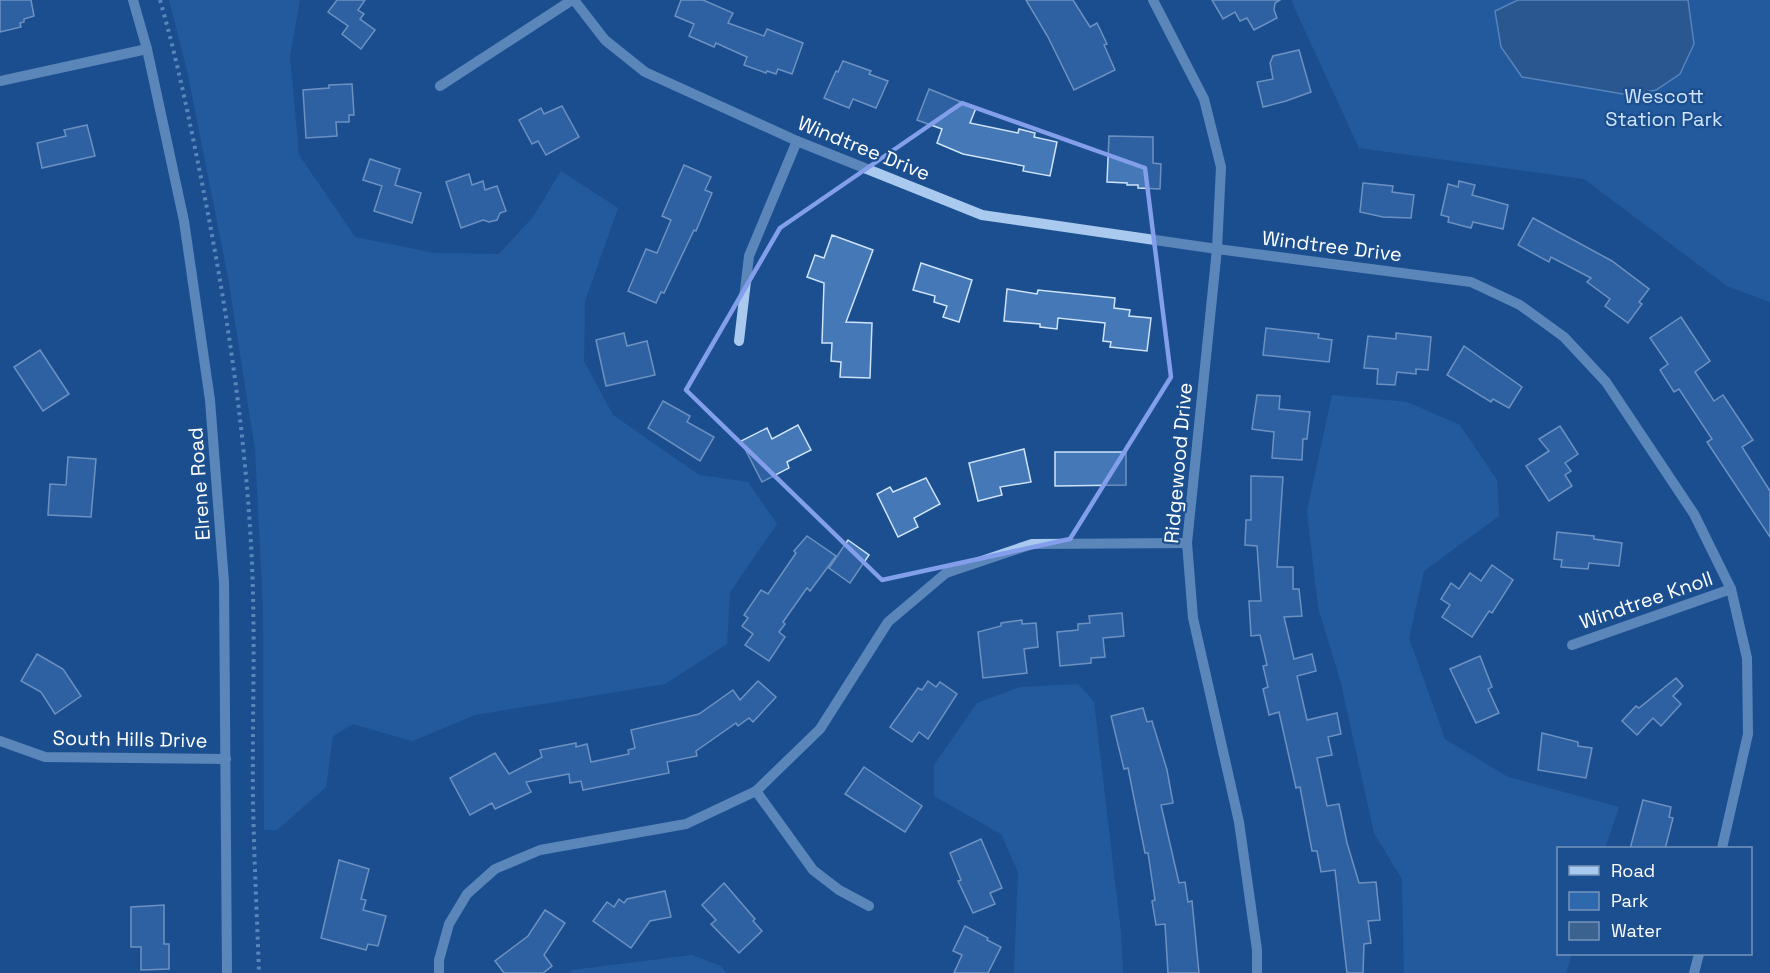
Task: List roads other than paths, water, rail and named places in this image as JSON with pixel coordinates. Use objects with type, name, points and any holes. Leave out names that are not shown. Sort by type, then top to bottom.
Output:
[{"type":"street","name":"Elrene Road","points":[[133,0],[147,49],[184,220],[210,400],[224,582],[227,973]]},
{"type":"street","points":[[440,86],[573,0]]},
{"type":"street","name":"Windtree Drive","points":[[573,0],[605,40],[645,72],[797,141],[982,215],[1217,249],[1472,282],[1520,305],[1564,337],[1606,382],[1694,514],[1731,589],[1747,658],[1748,734],[1722,847]]},
{"type":"street","name":"Ridgewood Drive","points":[[1153,0],[1204,99],[1221,167],[1217,249],[1187,543],[1193,618],[1239,822],[1257,950],[1257,973]]},
{"type":"street","points":[[0,81],[147,49]]},
{"type":"street","points":[[739,341],[749,256],[797,141]]},
{"type":"street","points":[[439,973],[439,960],[449,924],[467,894],[495,868],[540,850],[686,824],[756,791],[820,729],[888,622],[946,573],[1032,544],[1187,543]]},
{"type":"street","name":"Windtree Knoll","points":[[1572,645],[1731,589]]},
{"type":"street","name":"South Hills Drive","points":[[0,741],[45,757],[226,759]]},
{"type":"street","points":[[756,791],[813,870],[839,890],[869,906]]},
{"type":"street","points":[[1694,973],[1699,955]]},
{"type":"water","points":[[1518,0],[1688,0],[1694,44],[1680,74],[1656,90],[1629,95],[1522,77],[1501,47],[1495,11]]},
{"type":"park label","name":"Wescott Station Park","points":[[1664,108]]}]
